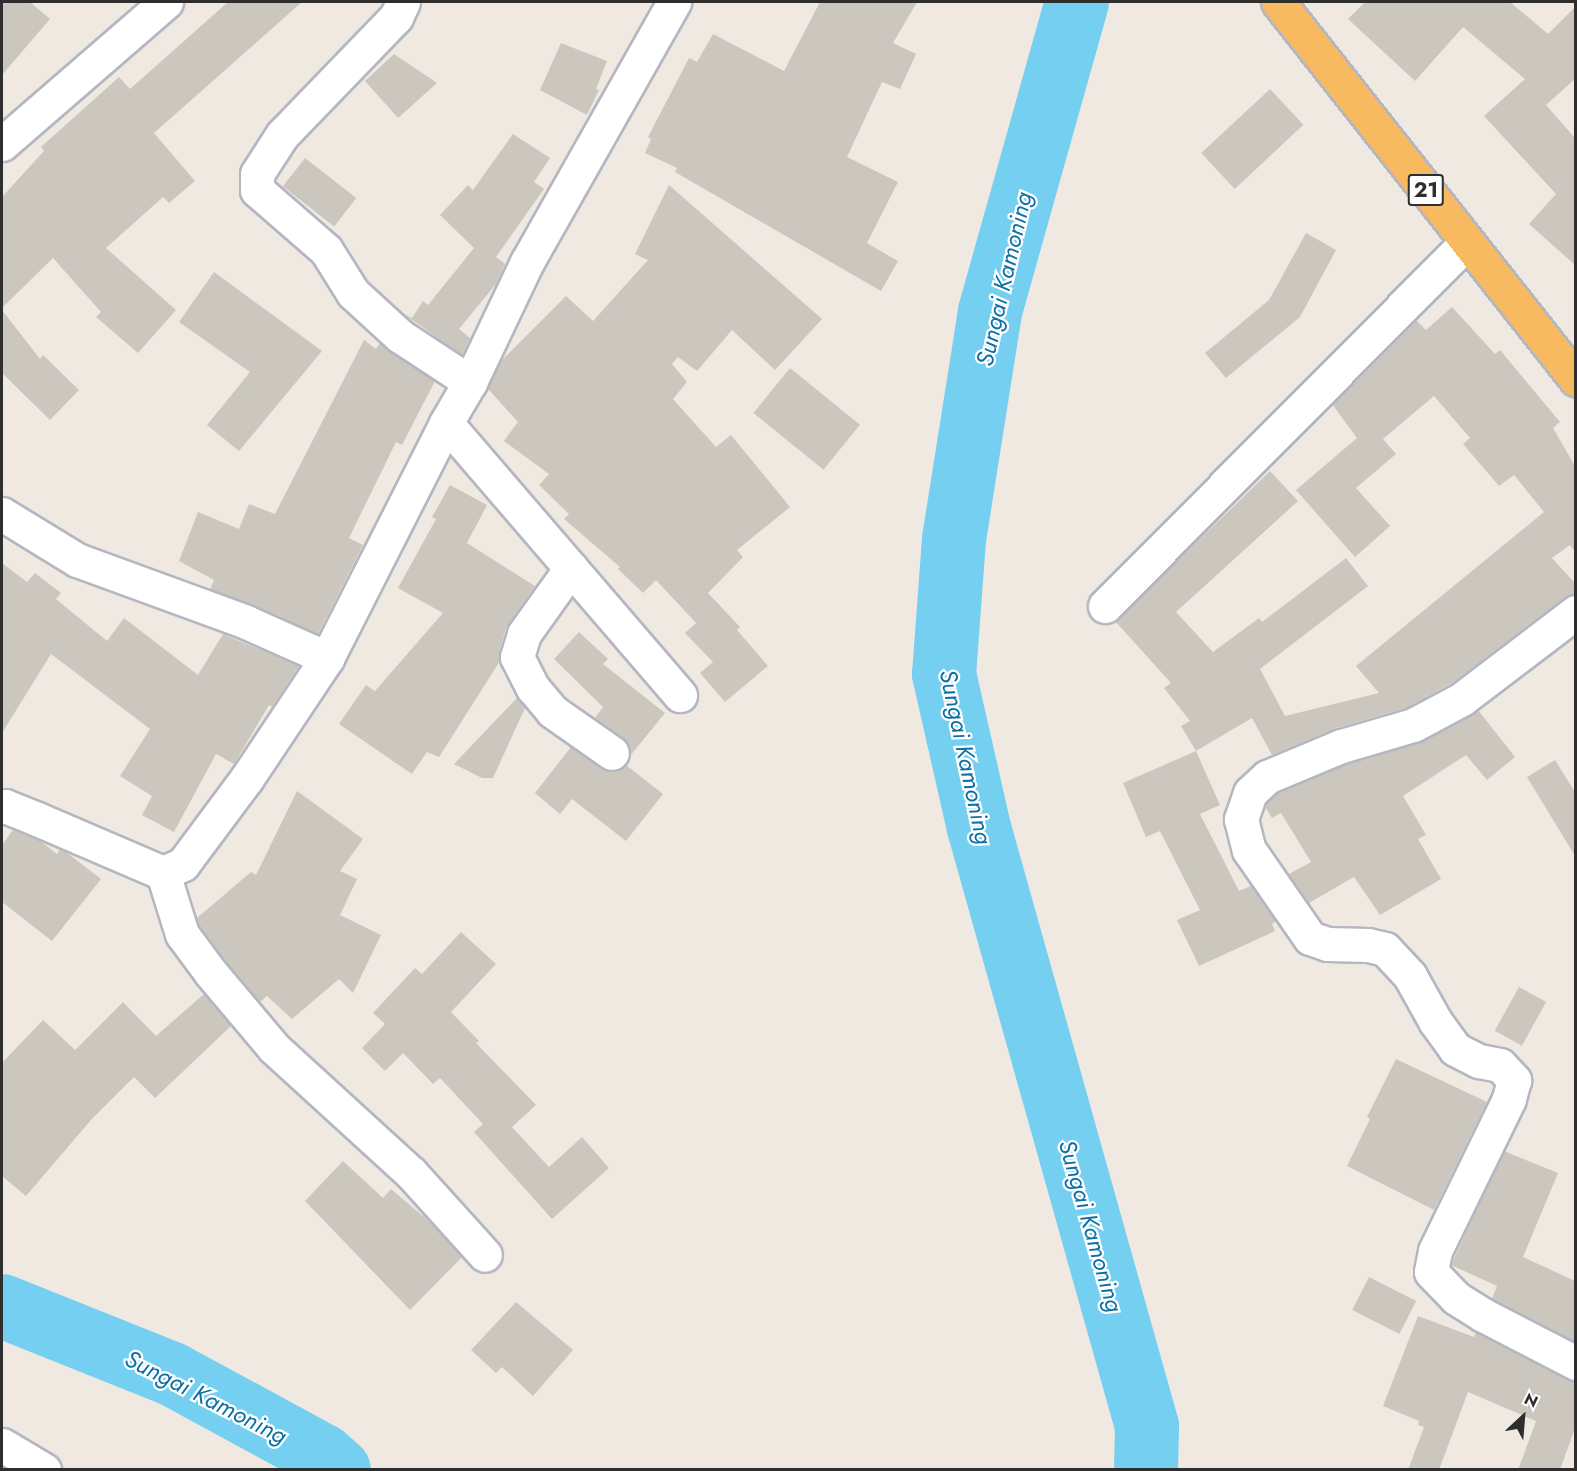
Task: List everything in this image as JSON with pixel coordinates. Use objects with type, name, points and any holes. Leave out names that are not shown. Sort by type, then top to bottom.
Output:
[{"type":"highway","name":"21","points":[[1278,2],[1575,379]]},
{"type":"street","points":[[2,144],[166,2]]},
{"type":"street","points":[[403,2],[396,17],[282,135],[256,174],[257,190],[326,250],[353,294],[400,336],[470,382]]},
{"type":"street","points":[[2,807],[16,810],[163,873],[183,864],[247,778],[327,658],[446,423],[470,382],[527,262],[674,2]]},
{"type":"street","points":[[1105,606],[1467,242]]},
{"type":"street","points":[[446,423],[680,695]]},
{"type":"street","points":[[2,514],[77,560],[246,622],[327,658]]},
{"type":"street","points":[[571,568],[524,634],[517,657],[533,688],[552,711],[612,753]]},
{"type":"street","points":[[1575,612],[1462,699],[1413,725],[1341,746],[1267,777],[1250,793],[1241,819],[1249,850],[1310,938],[1327,944],[1368,945],[1385,949],[1410,976],[1435,1021],[1455,1049],[1479,1061],[1500,1065],[1514,1080],[1509,1099],[1435,1251],[1431,1272],[1456,1299],[1483,1316],[1575,1363]]},
{"type":"street","points":[[163,873],[182,934],[260,1032],[274,1048],[411,1173],[485,1256]]},
{"type":"street","points":[[2,1445],[44,1470]]},
{"type":"building","points":[[2,2],[30,2],[50,19],[2,75]]},
{"type":"building","points":[[228,2],[302,2],[154,133],[195,181],[169,203],[163,197],[106,248],[176,310],[138,353],[96,317],[101,312],[53,258],[2,308],[2,197],[44,151],[41,147],[119,77],[130,89]]},
{"type":"building","points":[[820,2],[917,2],[893,43],[916,54],[900,89],[882,82],[847,157],[898,182],[867,243],[898,261],[881,291],[675,172],[677,168],[645,153],[651,139],[648,137],[689,58],[697,62],[713,34],[784,71]]},
{"type":"building","points":[[1365,2],[1510,2],[1548,34],[1575,7],[1575,79],[1546,105],[1575,138],[1575,265],[1529,224],[1556,194],[1484,116],[1525,79],[1463,27],[1415,81],[1348,19]]},
{"type":"building","points":[[561,43],[607,61],[596,89],[599,90],[587,115],[540,90]]},
{"type":"building","points":[[394,54],[437,83],[398,118],[365,81]]},
{"type":"building","points":[[1270,89],[1303,125],[1235,189],[1201,153]]},
{"type":"building","points":[[513,134],[550,158],[534,182],[544,189],[496,257],[505,264],[496,284],[459,329],[470,338],[462,355],[404,314],[412,318],[423,301],[428,305],[474,248],[440,215],[468,185],[473,190]]},
{"type":"building","points":[[305,158],[356,198],[334,226],[283,186]]},
{"type":"building","points":[[669,185],[822,319],[775,370],[732,330],[697,371],[678,357],[672,364],[687,382],[673,399],[716,447],[731,435],[790,507],[737,550],[743,557],[708,593],[740,627],[737,630],[768,666],[725,702],[700,673],[713,662],[685,633],[696,623],[656,580],[643,593],[618,569],[620,567],[564,519],[569,514],[539,485],[549,474],[504,441],[518,422],[488,389],[500,362],[566,296],[593,321],[648,260],[635,254]]},
{"type":"building","points":[[1306,233],[1336,250],[1300,317],[1226,378],[1205,353],[1269,300]]},
{"type":"building","points":[[214,272],[322,351],[239,451],[207,425],[250,372],[179,322]]},
{"type":"building","points":[[1452,307],[1495,354],[1500,350],[1560,422],[1553,428],[1575,466],[1575,552],[1570,545],[1552,558],[1575,583],[1575,594],[1565,597],[1452,683],[1406,708],[1336,728],[1272,755],[1252,718],[1196,751],[1181,726],[1190,721],[1164,688],[1171,683],[1115,621],[1270,471],[1298,501],[1176,612],[1213,652],[1259,618],[1262,622],[1346,558],[1368,586],[1260,669],[1285,716],[1379,693],[1356,666],[1544,512],[1514,475],[1499,486],[1463,444],[1470,438],[1434,396],[1383,439],[1396,454],[1356,488],[1390,526],[1355,557],[1296,490],[1357,438],[1332,404],[1416,320],[1426,330]]},
{"type":"building","points":[[2,310],[40,359],[43,355],[79,390],[50,420],[2,373]]},
{"type":"building","points":[[364,340],[376,349],[380,343],[435,381],[402,445],[396,442],[349,538],[363,545],[318,634],[210,589],[214,580],[179,561],[198,512],[239,529],[249,504],[275,514]]},
{"type":"building","points":[[790,368],[860,425],[823,470],[753,413]]},
{"type":"building","points":[[450,485],[487,505],[467,543],[535,586],[506,628],[499,652],[500,661],[439,757],[427,752],[412,774],[339,724],[366,685],[375,691],[443,613],[398,588],[436,519],[432,517]]},
{"type":"building","points":[[2,563],[27,582],[35,573],[61,593],[56,599],[107,641],[124,618],[198,675],[223,634],[299,666],[272,707],[269,705],[234,764],[216,754],[174,832],[142,815],[152,796],[120,776],[150,729],[51,654],[2,733]]},
{"type":"building","points":[[579,632],[608,659],[603,664],[665,713],[630,756],[629,746],[623,738],[595,718],[603,707],[554,659]]},
{"type":"building","points":[[517,698],[525,708],[493,778],[482,778],[454,764]]},
{"type":"building","points":[[1478,710],[1515,757],[1487,780],[1466,755],[1403,796],[1426,835],[1418,839],[1441,879],[1380,915],[1354,877],[1309,903],[1289,874],[1311,862],[1281,813],[1272,818],[1265,807],[1266,803],[1277,793],[1347,764],[1422,742]]},
{"type":"building","points":[[571,747],[610,772],[626,765],[663,794],[626,841],[572,799],[560,814],[535,793]]},
{"type":"building","points":[[1196,751],[1220,805],[1200,814],[1239,891],[1251,886],[1276,921],[1272,924],[1275,931],[1199,966],[1177,920],[1200,910],[1160,831],[1146,837],[1123,783]]},
{"type":"building","points":[[1555,760],[1575,792],[1575,856],[1527,777]]},
{"type":"building","points":[[297,791],[363,839],[340,871],[357,879],[340,915],[381,935],[353,993],[339,979],[292,1019],[267,996],[260,1002],[225,960],[199,925],[197,918],[251,872],[256,875]]},
{"type":"building","points":[[13,830],[39,840],[57,854],[60,849],[66,852],[101,879],[52,941],[2,902],[2,845]]},
{"type":"building","points":[[461,932],[496,964],[451,1012],[479,1041],[476,1043],[536,1105],[512,1127],[549,1167],[582,1137],[609,1168],[552,1219],[474,1132],[483,1124],[440,1078],[433,1084],[403,1053],[385,1071],[362,1048],[385,1024],[373,1013],[415,968],[422,974]]},
{"type":"building","points":[[1519,987],[1546,1002],[1522,1046],[1495,1031]]},
{"type":"building","points":[[204,994],[231,1026],[155,1098],[134,1077],[91,1120],[26,1196],[2,1176],[2,1063],[43,1020],[75,1050],[123,1002],[156,1036]]},
{"type":"building","points":[[1396,1059],[1487,1102],[1434,1210],[1347,1166],[1370,1119],[1367,1117]]},
{"type":"building","points":[[1504,1151],[1558,1173],[1523,1257],[1575,1281],[1575,1342],[1492,1299],[1497,1286],[1451,1265]]},
{"type":"building","points":[[343,1161],[383,1198],[391,1189],[431,1223],[462,1257],[410,1310],[305,1201]]},
{"type":"building","points":[[1369,1277],[1416,1301],[1399,1334],[1352,1310]]},
{"type":"building","points":[[516,1302],[573,1350],[533,1396],[502,1367],[496,1373],[471,1350]]},
{"type":"building","points":[[1418,1316],[1474,1337],[1476,1332],[1575,1382],[1575,1428],[1560,1470],[1518,1470],[1536,1421],[1468,1392],[1439,1470],[1408,1470],[1424,1427],[1418,1425],[1419,1421],[1383,1406]]},
{"type":"waterway","name":"Sungai Kamoning","points":[[1077,2],[990,312],[954,539],[944,674],[979,828],[1147,1426],[1146,1470]]},
{"type":"waterway","name":"Sungai Kamoning","points":[[2,1306],[172,1374],[323,1456],[339,1470]]}]
